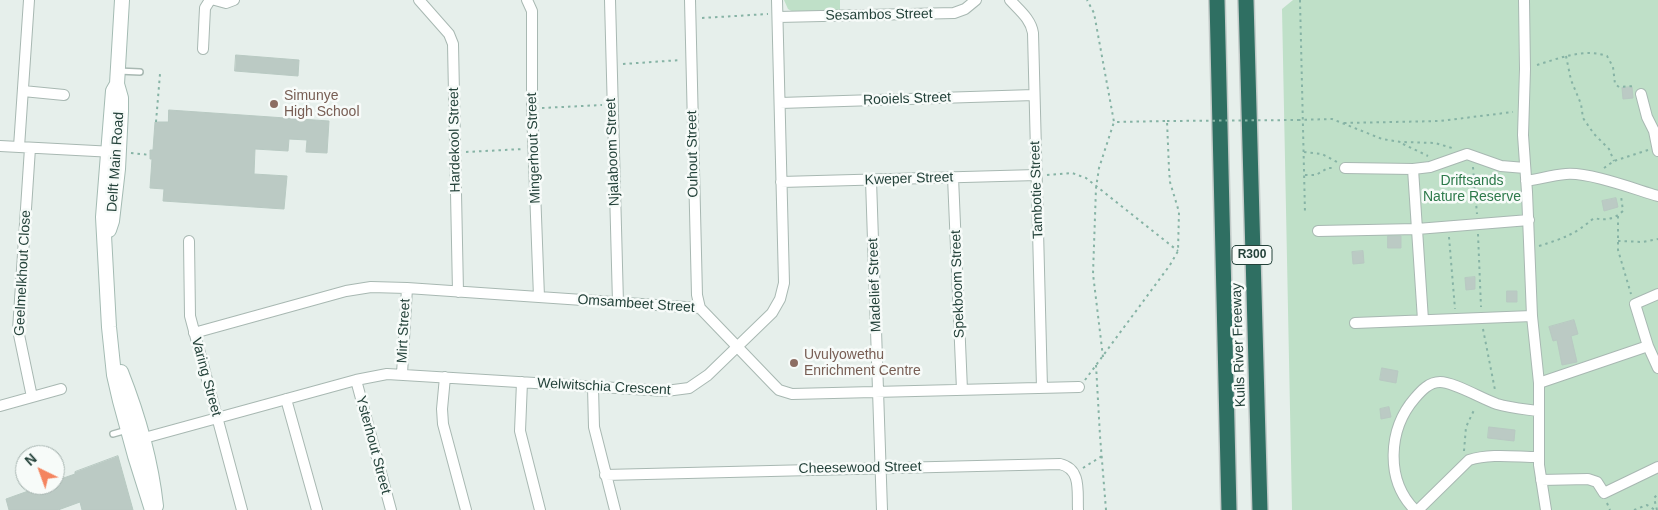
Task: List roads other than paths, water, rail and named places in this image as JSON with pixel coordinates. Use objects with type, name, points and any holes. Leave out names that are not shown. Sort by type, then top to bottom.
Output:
[{"type":"highway","name":"Kuils River Freeway","points":[[1217,0],[1229,510]]},
{"type":"highway","name":"Kuils River Freeway","points":[[1246,0],[1260,510]]},
{"type":"street","points":[[19,147],[29,0]]},
{"type":"street","points":[[203,49],[205,8],[210,0]]},
{"type":"street","points":[[215,0],[226,3],[234,0]]},
{"type":"street","name":"Hardekool Street","points":[[419,0],[449,34],[453,44],[458,292]]},
{"type":"street","name":"Mingerhout Street","points":[[527,0],[532,11],[532,109],[539,297]]},
{"type":"street","name":"Njalaboom Street","points":[[610,0],[618,303]]},
{"type":"street","name":"Ouhout Street","points":[[690,0],[697,295],[700,308]]},
{"type":"street","name":"Welwitschia Crescent","points":[[135,434],[217,418],[370,376],[402,374],[666,392],[681,390],[702,380],[772,313],[780,299],[784,283],[777,0]]},
{"type":"street","name":"Sesambos Street","points":[[778,15],[954,13],[965,9],[976,0]]},
{"type":"street","name":"Tambotie Street","points":[[1010,0],[1027,19],[1032,28],[1042,388]]},
{"type":"street","points":[[1524,0],[1525,69],[1523,111],[1525,168],[1529,220],[1532,316],[1540,383],[1538,457],[1546,510]]},
{"type":"street","name":"Delft Main Road","points":[[122,3],[117,77],[121,98],[121,111],[113,152],[112,221],[105,240],[106,298],[114,358],[114,375],[154,481],[157,510]]},
{"type":"street","points":[[23,92],[64,95]]},
{"type":"street","points":[[1641,94],[1647,117],[1656,130],[1658,149]]},
{"type":"street","name":"Rooiels Street","points":[[780,103],[1034,95]]},
{"type":"street","points":[[0,146],[113,152]]},
{"type":"street","name":"Geelmelkhout Close","points":[[30,148],[18,330],[32,397]]},
{"type":"street","points":[[1345,168],[1413,169],[1442,164],[1470,155],[1501,166],[1525,168]]},
{"type":"street","points":[[1413,169],[1423,320]]},
{"type":"street","points":[[1526,181],[1566,174],[1590,177],[1658,196]]},
{"type":"street","name":"Kweper Street","points":[[781,182],[1037,175]]},
{"type":"street","name":"Spekboom Street","points":[[953,177],[962,390]]},
{"type":"street","name":"Madelief Street","points":[[871,180],[882,510]]},
{"type":"street","points":[[1318,232],[1417,229],[1529,220]]},
{"type":"street","name":"Varing Street","points":[[189,241],[189,304],[194,333],[242,510]]},
{"type":"street","name":"Omsambeet Street","points":[[194,333],[346,291],[371,287],[407,288],[700,308],[774,385],[792,394],[1079,387]]},
{"type":"street","name":"Mirt Street","points":[[402,374],[407,288]]},
{"type":"street","points":[[1658,294],[1635,304],[1648,346],[1658,368]]},
{"type":"street","points":[[1355,323],[1532,316]]},
{"type":"street","points":[[1540,383],[1648,346]]},
{"type":"street","points":[[445,377],[442,409],[443,424],[466,510]]},
{"type":"street","name":"Ysterhout Street","points":[[356,380],[391,510]]},
{"type":"street","points":[[522,382],[520,431],[540,510]]},
{"type":"street","points":[[1538,411],[1499,405],[1447,383],[1433,383],[1418,395],[1403,415],[1395,438],[1395,472],[1400,491],[1406,501],[1416,510],[1464,463],[1477,457],[1538,457]]},
{"type":"street","points":[[593,387],[594,427],[615,510]]},
{"type":"street","points":[[0,406],[61,389]]},
{"type":"street","points":[[286,399],[317,510]]},
{"type":"street","name":"Delft Main Road","points":[[135,434],[152,510]]},
{"type":"street","name":"Cheesewood Street","points":[[605,475],[1060,464],[1068,466],[1074,473],[1078,510]]},
{"type":"street","points":[[1541,480],[1588,479],[1597,482],[1604,493],[1658,467]]},
{"type":"lane","points":[[117,77],[140,72]]},
{"type":"lane","points":[[113,434],[135,434]]},
{"type":"place","name":"Simunye High School","points":[[274,104]]},
{"type":"place","name":"Uvulyowethu Enrichment Centre","points":[[794,363]]},
{"type":"park label","name":"Driftsands Nature Reserve","points":[[1472,190]]}]
